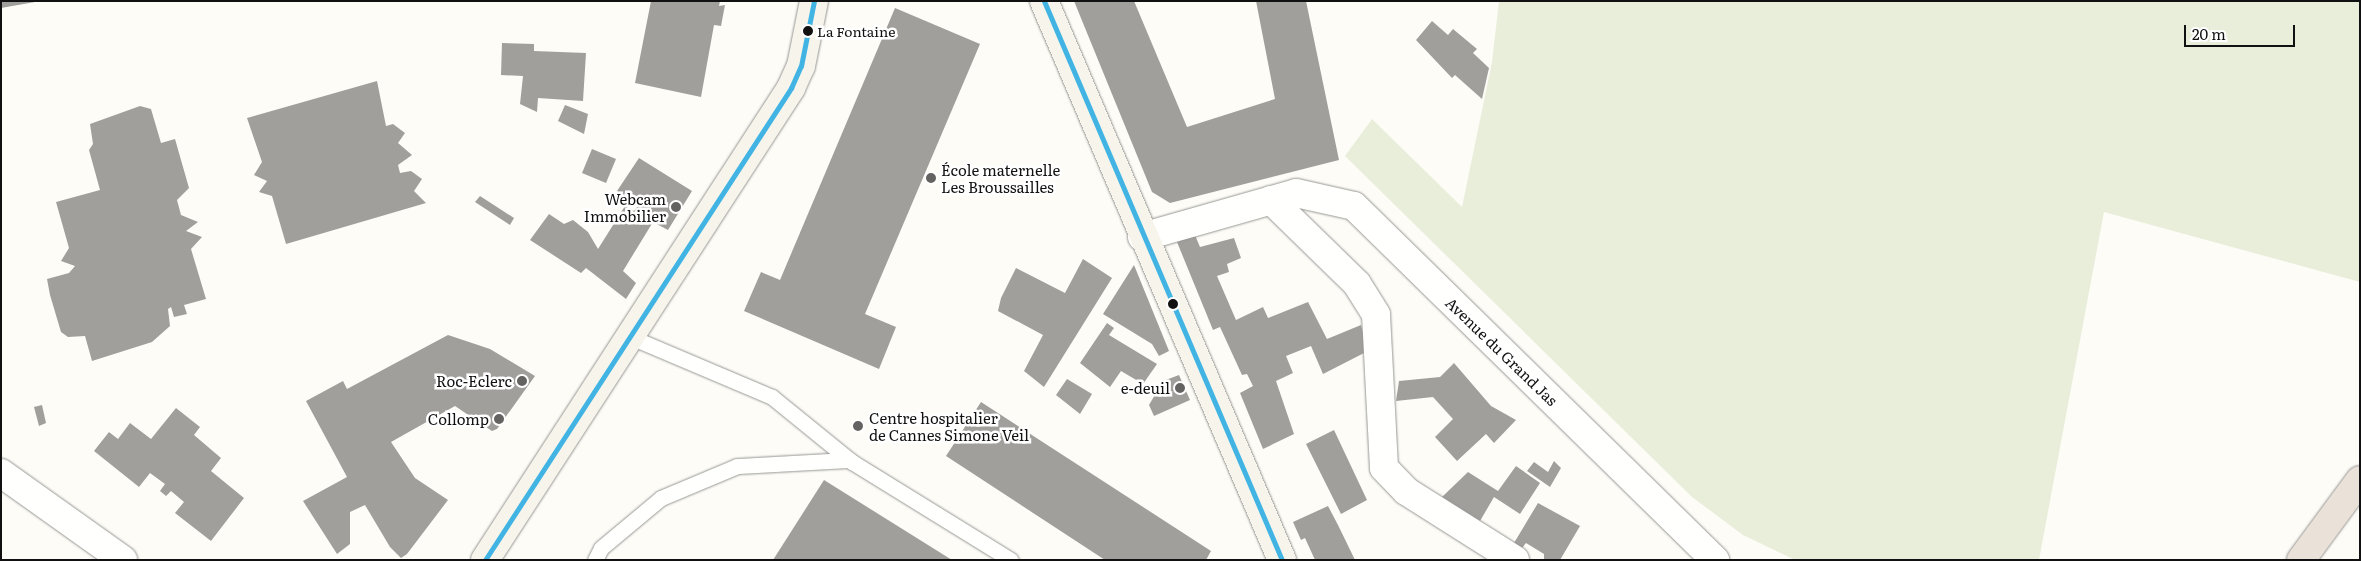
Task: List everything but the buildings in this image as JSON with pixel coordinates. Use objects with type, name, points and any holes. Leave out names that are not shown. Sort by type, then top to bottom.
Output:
[{"type":"highway","points":[[2302,560],[2360,480]]},
{"type":"street","points":[[485,560],[633,338],[791,88],[801,66],[814,1]]},
{"type":"street","points":[[1044,1],[1142,237],[1282,560]]},
{"type":"street","name":"Avenue du Grand Jas","points":[[1142,237],[1296,193],[1354,206],[1710,558]]},
{"type":"street","points":[[1271,200],[1350,277],[1376,315],[1384,468],[1406,491],[1515,560]]},
{"type":"street","points":[[1,473],[123,560]]},
{"type":"lane","points":[[633,338],[772,397],[852,462],[1011,560]]},
{"type":"lane","points":[[595,560],[601,548],[661,498],[737,466],[852,462]]},
{"type":"green space","points":[[1499,1],[2360,1],[2360,282],[2104,212],[2039,560],[1795,560],[1743,535],[1692,497],[1345,156],[1372,119],[1462,207],[1492,62]]},
{"type":"transit line","points":[[485,560],[791,88],[801,66],[814,1]]},
{"type":"transit line","points":[[1044,1],[1282,560]]},
{"type":"place","name":"La Fontaine","points":[[808,31]]},
{"type":"place","name":"École maternelle Les Broussailles","points":[[931,178]]},
{"type":"place","name":"Webcam Immobilier","points":[[676,207]]},
{"type":"place","name":"Roc-Eclerc","points":[[522,381]]},
{"type":"place","name":"e-deuil","points":[[1180,388]]},
{"type":"place","name":"Collomp","points":[[499,419]]},
{"type":"place","name":"Centre hospitalier de Cannes Simone Veil","points":[[858,426]]}]
